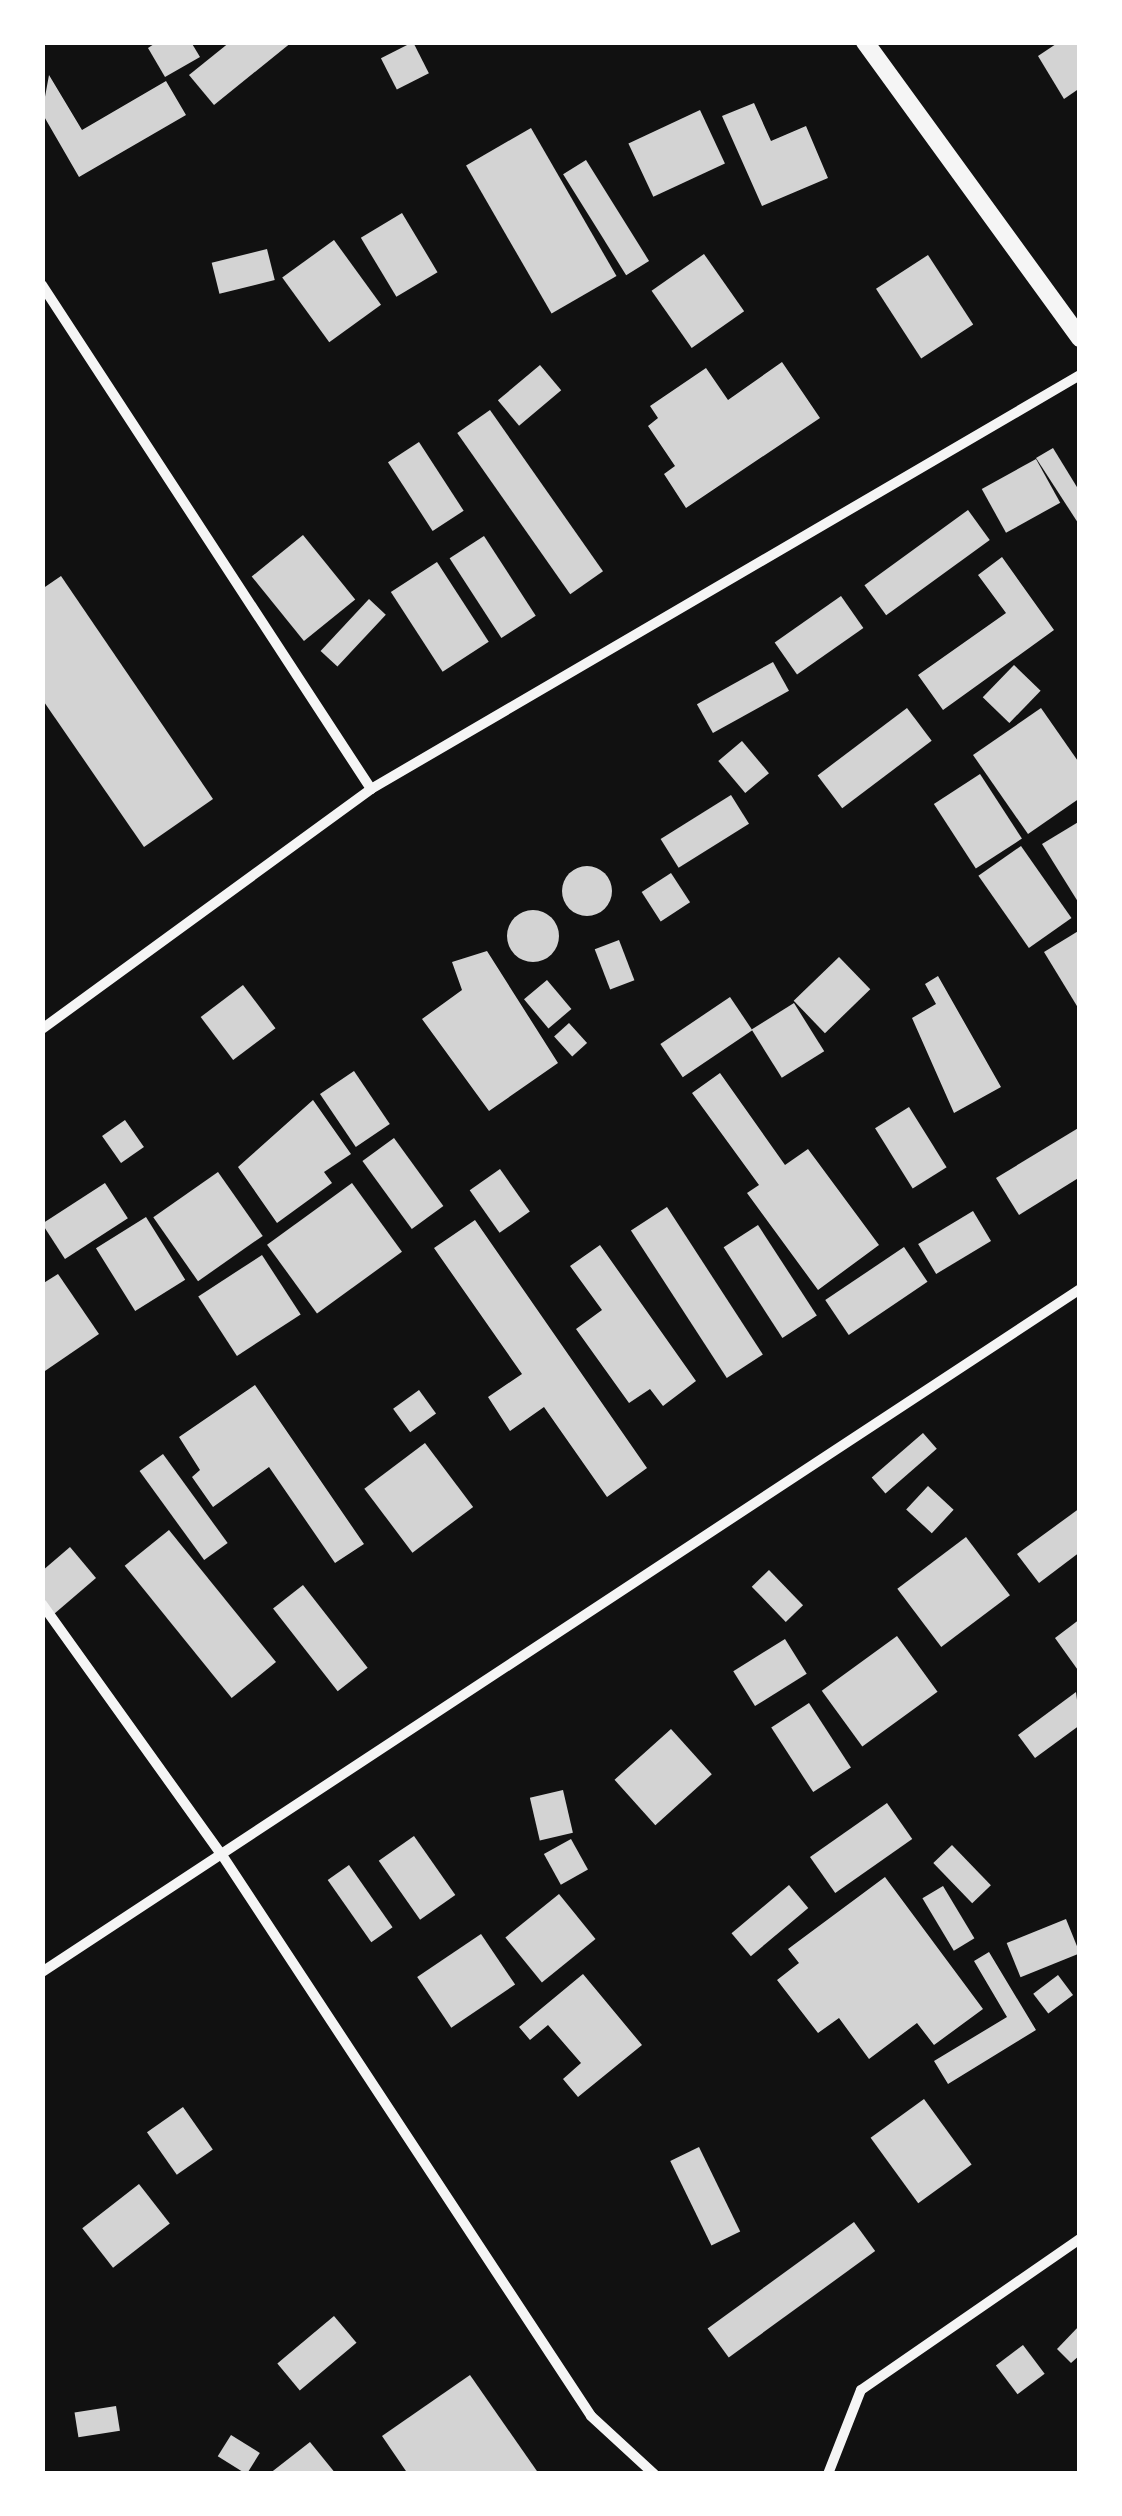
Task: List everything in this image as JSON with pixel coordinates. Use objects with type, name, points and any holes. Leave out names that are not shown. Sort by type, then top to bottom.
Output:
[{"type":"street","points":[[864,42],[1080,338]]},
{"type":"street","points":[[42,286],[372,790]]},
{"type":"street","points":[[42,1029],[372,790],[1080,375]]},
{"type":"street","points":[[42,1972],[1080,1289]]},
{"type":"street","points":[[42,1604],[222,1855],[590,2416],[654,2474]]},
{"type":"street","points":[[828,2474],[862,2390],[1080,2239]]},
{"type":"building","points":[[157,42],[191,42],[200,57],[165,77],[148,48]]},
{"type":"building","points":[[230,42],[292,42],[214,105],[189,75]]},
{"type":"building","points":[[413,42],[429,73],[397,90],[381,58]]},
{"type":"building","points":[[1059,42],[1080,42],[1080,88],[1064,99],[1038,56]]},
{"type":"building","points":[[49,75],[82,130],[166,81],[186,115],[79,177],[42,113]]},
{"type":"building","points":[[754,103],[771,141],[806,126],[828,178],[762,206],[722,116]]},
{"type":"building","points":[[700,110],[725,163],[653,197],[628,143]]},
{"type":"building","points":[[531,128],[616,276],[552,314],[466,166]]},
{"type":"building","points":[[586,160],[649,261],[626,275],[563,174]]},
{"type":"building","points":[[402,213],[438,272],[396,297],[361,238]]},
{"type":"building","points":[[334,240],[381,305],[329,342],[282,278]]},
{"type":"building","points":[[267,249],[275,280],[219,294],[212,263]]},
{"type":"building","points":[[704,254],[744,311],[692,348],[652,291]]},
{"type":"building","points":[[928,255],[973,325],[921,358],[876,289]]},
{"type":"building","points":[[782,362],[820,418],[686,508],[664,474],[675,466],[648,426],[658,418],[650,406],[706,368],[728,400]]},
{"type":"building","points":[[540,365],[561,390],[519,426],[498,400]]},
{"type":"building","points":[[490,410],[603,571],[570,594],[457,433]]},
{"type":"building","points":[[419,442],[464,511],[433,531],[388,462]]},
{"type":"building","points":[[1053,448],[1080,492],[1080,526],[1036,458]]},
{"type":"building","points":[[1036,459],[1060,503],[1006,533],[982,489]]},
{"type":"building","points":[[968,510],[990,540],[886,615],[864,585]]},
{"type":"building","points":[[303,535],[355,600],[304,641],[252,577]]},
{"type":"building","points":[[484,536],[536,616],[501,638],[450,558]]},
{"type":"building","points":[[1002,557],[1054,630],[943,710],[918,675],[1006,613],[978,575]]},
{"type":"building","points":[[437,562],[489,642],[443,672],[391,592]]},
{"type":"building","points":[[61,576],[213,799],[144,847],[42,699],[42,589]]},
{"type":"building","points":[[841,596],[863,628],[797,674],[775,642]]},
{"type":"building","points":[[369,599],[386,615],[337,667],[321,651]]},
{"type":"building","points":[[773,662],[789,691],[713,733],[697,704]]},
{"type":"building","points":[[1014,665],[1041,691],[1009,723],[983,697]]},
{"type":"building","points":[[907,708],[932,741],[842,808],[818,775]]},
{"type":"building","points":[[1041,708],[1080,764],[1080,798],[1028,834],[973,755]]},
{"type":"building","points":[[742,741],[769,773],[745,793],[718,761]]},
{"type":"building","points":[[980,774],[1022,839],[976,869],[934,804]]},
{"type":"building","points":[[731,795],[749,824],[679,868],[661,839]]},
{"type":"building","points":[[1080,821],[1080,905],[1042,844]]},
{"type":"building","points":[[1021,846],[1071,918],[1029,948],[978,876]]},
{"type":"building","points":[[577,867],[597,867],[611,881],[611,901],[597,915],[577,915],[563,901],[563,881]]},
{"type":"building","points":[[671,873],[690,902],[661,921],[642,892]]},
{"type":"building","points":[[533,910],[551,918],[559,936],[551,954],[533,962],[515,954],[507,936],[515,918]]},
{"type":"building","points":[[1080,930],[1080,1011],[1044,952]]},
{"type":"building","points":[[619,940],[634,980],[610,989],[595,949]]},
{"type":"building","points":[[487,951],[558,1063],[489,1111],[422,1019],[462,990],[452,962]]},
{"type":"building","points":[[839,957],[870,989],[825,1033],[794,1001]]},
{"type":"building","points":[[938,976],[1001,1087],[954,1113],[912,1018],[936,1004],[925,984]]},
{"type":"building","points":[[547,980],[571,1009],[548,1028],[524,999]]},
{"type":"building","points":[[243,985],[275,1028],[233,1060],[201,1017]]},
{"type":"building","points":[[730,997],[752,1030],[683,1077],[660,1044]]},
{"type":"building","points":[[794,1003],[824,1051],[782,1078],[752,1029]]},
{"type":"building","points":[[569,1023],[587,1043],[572,1056],[554,1036]]},
{"type":"building","points":[[354,1071],[390,1124],[356,1147],[320,1094]]},
{"type":"building","points":[[720,1073],[785,1165],[808,1149],[879,1245],[818,1290],[747,1193],[759,1185],[692,1093]]},
{"type":"building","points":[[313,1100],[351,1154],[324,1172],[332,1183],[277,1223],[238,1167]]},
{"type":"building","points":[[909,1107],[947,1167],[913,1188],[875,1128]]},
{"type":"building","points":[[125,1120],[144,1147],[121,1163],[102,1136]]},
{"type":"building","points":[[1080,1127],[1080,1177],[1019,1215],[996,1178]]},
{"type":"building","points":[[394,1138],[443,1206],[412,1229],[362,1161]]},
{"type":"building","points":[[500,1169],[530,1212],[500,1233],[470,1190]]},
{"type":"building","points":[[218,1172],[263,1236],[198,1281],[153,1217]]},
{"type":"building","points":[[105,1183],[128,1218],[65,1259],[42,1224]]},
{"type":"building","points":[[352,1183],[402,1252],[317,1313],[267,1245]]},
{"type":"building","points":[[667,1207],[763,1355],[727,1378],[631,1230]]},
{"type":"building","points":[[973,1211],[991,1241],[936,1274],[918,1244]]},
{"type":"building","points":[[146,1217],[185,1280],[135,1311],[96,1248]]},
{"type":"building","points":[[475,1220],[647,1468],[607,1497],[544,1407],[510,1431],[488,1397],[522,1374],[434,1248]]},
{"type":"building","points":[[758,1225],[817,1316],[782,1338],[724,1247]]},
{"type":"building","points":[[600,1245],[696,1381],[663,1406],[650,1389],[629,1403],[576,1329],[602,1310],[570,1266]]},
{"type":"building","points":[[904,1247],[927,1282],[849,1335],[825,1300]]},
{"type":"building","points":[[262,1255],[301,1315],[237,1356],[198,1296]]},
{"type":"building","points":[[58,1274],[99,1334],[42,1373],[42,1284]]},
{"type":"building","points":[[255,1385],[364,1544],[335,1563],[269,1467],[213,1507],[192,1477],[200,1470],[179,1437]]},
{"type":"building","points":[[419,1390],[436,1413],[410,1432],[393,1409]]},
{"type":"building","points":[[923,1433],[937,1449],[885,1493],[872,1478]]},
{"type":"building","points":[[425,1443],[473,1507],[412,1553],[364,1489]]},
{"type":"building","points":[[163,1454],[228,1543],[204,1560],[140,1471]]},
{"type":"building","points":[[928,1486],[954,1510],[932,1533],[906,1509]]},
{"type":"building","points":[[1080,1508],[1080,1552],[1039,1583],[1017,1554]]},
{"type":"building","points":[[169,1530],[276,1662],[232,1698],[125,1566]]},
{"type":"building","points":[[966,1537],[1010,1595],[941,1647],[897,1589]]},
{"type":"building","points":[[70,1547],[96,1578],[54,1614],[42,1600],[42,1571]]},
{"type":"building","points":[[769,1570],[803,1605],[786,1622],[752,1587]]},
{"type":"building","points":[[303,1585],[368,1668],[338,1691],[273,1608]]},
{"type":"building","points":[[1080,1619],[1080,1673],[1055,1638]]},
{"type":"building","points":[[897,1636],[938,1692],[862,1746],[822,1691]]},
{"type":"building","points":[[785,1639],[807,1674],[755,1706],[733,1671]]},
{"type":"building","points":[[1076,1692],[1080,1725],[1035,1758],[1018,1735]]},
{"type":"building","points":[[809,1703],[851,1768],[813,1792],[771,1728]]},
{"type":"building","points":[[671,1729],[712,1774],[655,1825],[615,1780]]},
{"type":"building","points":[[563,1790],[573,1833],[540,1841],[530,1798]]},
{"type":"building","points":[[887,1803],[912,1839],[835,1893],[810,1857]]},
{"type":"building","points":[[414,1836],[455,1895],[420,1920],[379,1861]]},
{"type":"building","points":[[571,1839],[588,1870],[561,1885],[544,1854]]},
{"type":"building","points":[[952,1845],[991,1885],[972,1903],[933,1863]]},
{"type":"building","points":[[349,1865],[393,1927],[371,1942],[328,1880]]},
{"type":"building","points":[[885,1877],[983,2009],[934,2045],[917,2023],[869,2059],[839,2018],[818,2033],[777,1980],[799,1963],[788,1949]]},
{"type":"building","points":[[789,1885],[808,1908],[751,1956],[732,1933]]},
{"type":"building","points":[[943,1886],[974,1938],[954,1951],[922,1898]]},
{"type":"building","points":[[559,1894],[596,1939],[542,1982],[505,1937]]},
{"type":"building","points":[[1066,1919],[1080,1953],[1021,1977],[1007,1943]]},
{"type":"building","points":[[481,1934],[515,1985],[451,2028],[417,1977]]},
{"type":"building","points":[[989,1952],[1036,2030],[948,2084],[934,2061],[1007,2017],[974,1961]]},
{"type":"building","points":[[583,1974],[642,2045],[578,2097],[563,2079],[581,2063],[548,2025],[530,2040],[519,2027]]},
{"type":"building","points":[[1058,1975],[1073,1995],[1048,2014],[1033,1994]]},
{"type":"building","points":[[924,2099],[972,2165],[918,2203],[871,2138]]},
{"type":"building","points":[[183,2107],[213,2150],[177,2175],[147,2132]]},
{"type":"building","points":[[699,2147],[740,2231],[711,2246],[670,2161]]},
{"type":"building","points":[[139,2184],[170,2223],[113,2268],[82,2228]]},
{"type":"building","points":[[854,2222],[875,2251],[729,2358],[708,2328]]},
{"type":"building","points":[[334,2316],[356,2343],[300,2390],[277,2364]]},
{"type":"building","points":[[1080,2325],[1080,2355],[1071,2363],[1057,2349]]},
{"type":"building","points":[[1023,2345],[1045,2374],[1018,2394],[996,2365]]},
{"type":"building","points":[[470,2375],[539,2474],[408,2474],[382,2436]]},
{"type":"building","points":[[116,2406],[120,2431],[78,2437],[75,2413]]},
{"type":"building","points":[[231,2435],[260,2453],[247,2474],[218,2456]]},
{"type":"building","points":[[310,2442],[336,2474],[269,2474]]}]
